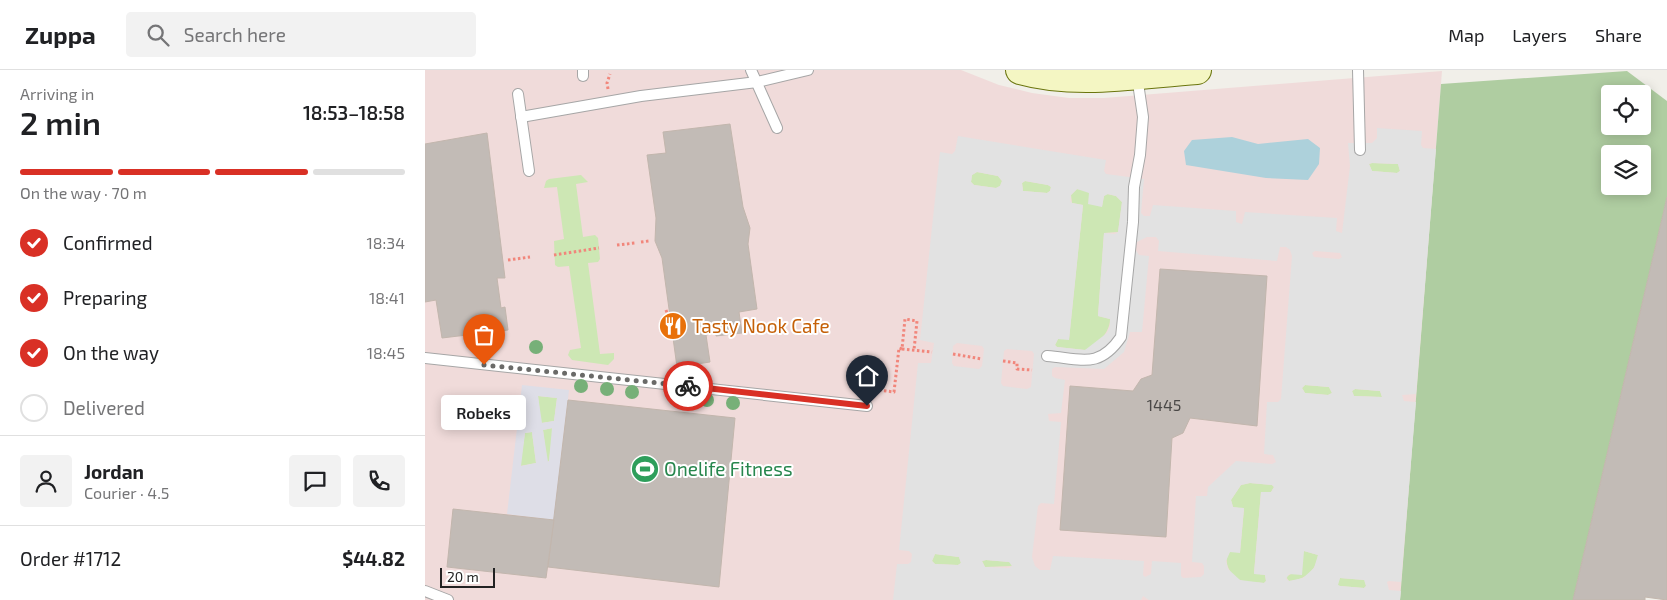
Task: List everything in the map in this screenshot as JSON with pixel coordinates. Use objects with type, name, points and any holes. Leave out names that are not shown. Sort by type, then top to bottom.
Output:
[{"type":"street","points":[[1020,70],[1039,75],[1137,75],[1197,70]]},
{"type":"lane","points":[[751,70],[777,128]]},
{"type":"lane","points":[[521,116],[641,96],[757,82],[808,70]]},
{"type":"lane","points":[[1358,70],[1360,150]]},
{"type":"lane","points":[[1047,356],[1094,360],[1111,352],[1121,337],[1133,222],[1134,186],[1140,155],[1143,117],[1137,75]]},
{"type":"lane","points":[[518,94],[529,172]]},
{"type":"lane","points":[[425,358],[867,406]]},
{"type":"lane","points":[[425,591],[448,600]]},
{"type":"path","points":[[609,95],[607,83],[610,74]]},
{"type":"path","points":[[641,242],[649,241]]},
{"type":"path","points":[[617,245],[635,243]]},
{"type":"path","points":[[554,255],[599,248]]},
{"type":"path","points":[[508,260],[530,257]]},
{"type":"path","points":[[666,310],[671,325]]},
{"type":"path","points":[[879,390],[894,392],[899,348],[902,348],[905,319],[917,320],[914,350]]},
{"type":"path","points":[[902,348],[932,352]]},
{"type":"path","points":[[953,354],[983,359]]},
{"type":"path","points":[[1003,361],[1017,363],[1017,369],[1032,370]]},
{"type":"shaded area","points":[[425,70],[961,70],[999,85],[1032,93],[1069,98],[1104,98],[1442,71],[1400,600],[425,600]]},
{"type":"shaded area","points":[[1377,128],[1422,131],[1421,145],[1423,148],[1436,149],[1416,394],[1402,395],[1404,401],[1416,402],[1401,582],[1387,582],[1389,590],[1401,591],[1400,600],[1149,600],[1143,596],[1141,600],[893,600],[897,564],[908,564],[911,562],[912,554],[909,551],[899,550],[918,363],[931,363],[934,343],[920,340],[940,152],[952,154],[955,151],[958,136],[1106,160],[1104,171],[1106,174],[1144,179],[1141,213],[1144,216],[1150,216],[1153,205],[1236,211],[1236,222],[1242,224],[1245,212],[1337,218],[1336,231],[1342,233],[1350,166],[1348,143],[1372,143],[1377,138]],"holes":[[[1369,164],[1398,164],[1400,171],[1397,173],[1372,171]],[[977,172],[998,176],[1002,181],[1000,186],[996,188],[974,185],[971,182],[972,175]],[[1025,181],[1048,185],[1051,187],[1047,193],[1023,191],[1022,183]],[[1077,189],[1089,193],[1088,204],[1102,207],[1104,196],[1108,194],[1116,196],[1122,202],[1118,232],[1115,234],[1104,233],[1098,316],[1110,319],[1110,326],[1107,333],[1085,350],[1057,347],[1055,345],[1058,339],[1069,340],[1083,205],[1070,201],[1071,195]],[[1147,237],[1156,237],[1159,241],[1158,251],[1277,261],[1280,247],[1286,247],[1290,250],[1292,256],[1281,399],[1278,402],[1267,402],[1264,454],[1273,455],[1276,462],[1272,464],[1236,461],[1208,487],[1207,496],[1196,496],[1192,562],[1202,563],[1204,566],[1204,574],[1201,577],[1183,578],[1181,576],[1181,563],[1152,561],[1151,574],[1145,577],[1143,575],[1144,561],[1053,556],[1050,570],[1040,570],[1035,566],[1032,557],[1038,506],[1041,503],[1054,504],[1061,422],[1049,421],[1048,414],[1061,413],[1065,380],[1052,376],[1052,369],[1055,367],[1104,369],[1124,352],[1130,332],[1142,332],[1149,256],[1139,255],[1135,249],[1137,242]],[[1315,251],[1340,253],[1342,257],[1339,259],[1314,257],[1312,253]],[[957,343],[982,346],[984,349],[982,366],[979,369],[954,366],[952,363],[953,346]],[[1007,349],[1032,351],[1034,354],[1031,387],[1027,389],[1003,386],[1001,383],[1004,351]],[[1305,385],[1329,387],[1332,393],[1328,395],[1305,393],[1302,388]],[[1355,389],[1380,391],[1382,397],[1354,396],[1352,391]],[[1250,483],[1272,485],[1274,487],[1271,492],[1261,492],[1254,574],[1265,575],[1266,581],[1264,583],[1240,580],[1228,569],[1226,561],[1230,552],[1240,553],[1244,508],[1233,507],[1231,500],[1241,485]],[[1304,551],[1318,555],[1314,568],[1303,578],[1289,581],[1286,579],[1289,574],[1302,575]],[[935,554],[959,557],[961,563],[958,565],[935,564],[932,561]],[[982,561],[1009,562],[1012,566],[1009,568],[985,567]],[[1340,578],[1364,580],[1366,586],[1364,588],[1340,586],[1338,585]]]},
{"type":"shaded area","points":[[522,385],[569,390],[554,520],[507,514]],"holes":[[[538,396],[557,398],[554,421],[542,423]],[[552,428],[548,462],[543,430]],[[532,432],[536,463],[521,466],[525,433]]]},
{"type":"green space","points":[[1627,71],[1646,85],[1601,85],[1601,135],[1651,135],[1651,89],[1667,101],[1667,197],[1573,600],[1400,600],[1441,84]]},
{"type":"green space","points":[[1369,164],[1398,164],[1400,171],[1397,173],[1372,171]]},
{"type":"green space","points":[[977,172],[998,176],[1002,181],[1000,186],[996,188],[974,185],[971,182],[972,175]]},
{"type":"green space","points":[[581,175],[588,182],[576,184],[583,237],[595,235],[598,238],[600,259],[598,262],[588,263],[600,354],[614,353],[614,359],[608,365],[572,360],[568,355],[570,350],[581,348],[569,266],[558,267],[555,265],[554,241],[564,239],[557,187],[544,188],[546,181],[549,179]]},
{"type":"green space","points":[[1025,181],[1048,185],[1051,187],[1050,191],[1047,193],[1023,191],[1022,183]]},
{"type":"green space","points":[[1077,189],[1087,191],[1102,206],[1104,196],[1107,194],[1116,196],[1122,202],[1118,232],[1104,233],[1098,316],[1110,319],[1108,329],[1102,338],[1085,350],[1057,347],[1055,345],[1058,339],[1069,339],[1083,205],[1072,203],[1071,195]]},
{"type":"green space","points":[[1305,385],[1329,387],[1332,393],[1328,395],[1305,393],[1302,388]]},
{"type":"green space","points":[[1355,389],[1380,391],[1382,397],[1354,396],[1352,391]]},
{"type":"green space","points":[[538,396],[557,398],[554,421],[541,423]]},
{"type":"green space","points":[[553,428],[549,461],[547,462],[543,430]]},
{"type":"green space","points":[[532,432],[536,463],[520,466],[525,433]]},
{"type":"green space","points":[[1250,483],[1272,485],[1274,487],[1271,492],[1261,492],[1254,573],[1265,575],[1266,581],[1264,583],[1243,581],[1235,577],[1227,565],[1230,552],[1240,552],[1244,509],[1233,507],[1231,500],[1241,485]]},
{"type":"green space","points":[[1304,551],[1318,555],[1315,566],[1305,577],[1289,581],[1286,577],[1291,574]]},
{"type":"green space","points":[[935,554],[959,557],[961,563],[958,565],[935,564],[932,561]]},
{"type":"green space","points":[[982,561],[1010,562],[1012,566],[985,567]]},
{"type":"green space","points":[[1340,578],[1365,580],[1366,586],[1364,588],[1340,586],[1337,585]]},
{"type":"water","points":[[1232,137],[1258,144],[1308,139],[1320,148],[1319,164],[1308,180],[1266,178],[1186,165],[1184,151],[1192,140]]},
{"type":"building","points":[[730,124],[743,207],[750,228],[748,244],[757,309],[739,312],[742,333],[716,336],[716,333],[706,335],[710,362],[677,367],[662,258],[655,241],[656,218],[647,155],[666,153],[663,132]]},
{"type":"building","points":[[487,133],[505,278],[497,278],[501,308],[505,307],[508,330],[442,338],[436,300],[425,302],[425,144]]},
{"type":"building","points":[[1667,197],[1667,600],[1645,597],[1645,600],[1573,600]]},
{"type":"building","points":[[1160,269],[1267,276],[1257,426],[1190,418],[1183,433],[1172,438],[1166,537],[1060,530],[1070,386],[1133,391],[1141,379],[1152,375]]},
{"type":"building","name":"Onelife Fitness","points":[[568,400],[735,418],[719,587],[548,567]]},
{"type":"building","points":[[453,509],[554,520],[546,578],[447,567]]},
{"type":"way so far","points":[[484,365],[625,378],[688,386]]},
{"type":"place","name":"Tasty Nook Cafe","points":[[673,326]]},
{"type":"place","name":"Robeks","points":[[484,365]]},
{"type":"place","name":"Onelife Fitness","points":[[645,469]]},
{"type":"route","points":[[688,386],[867,406]]}]
